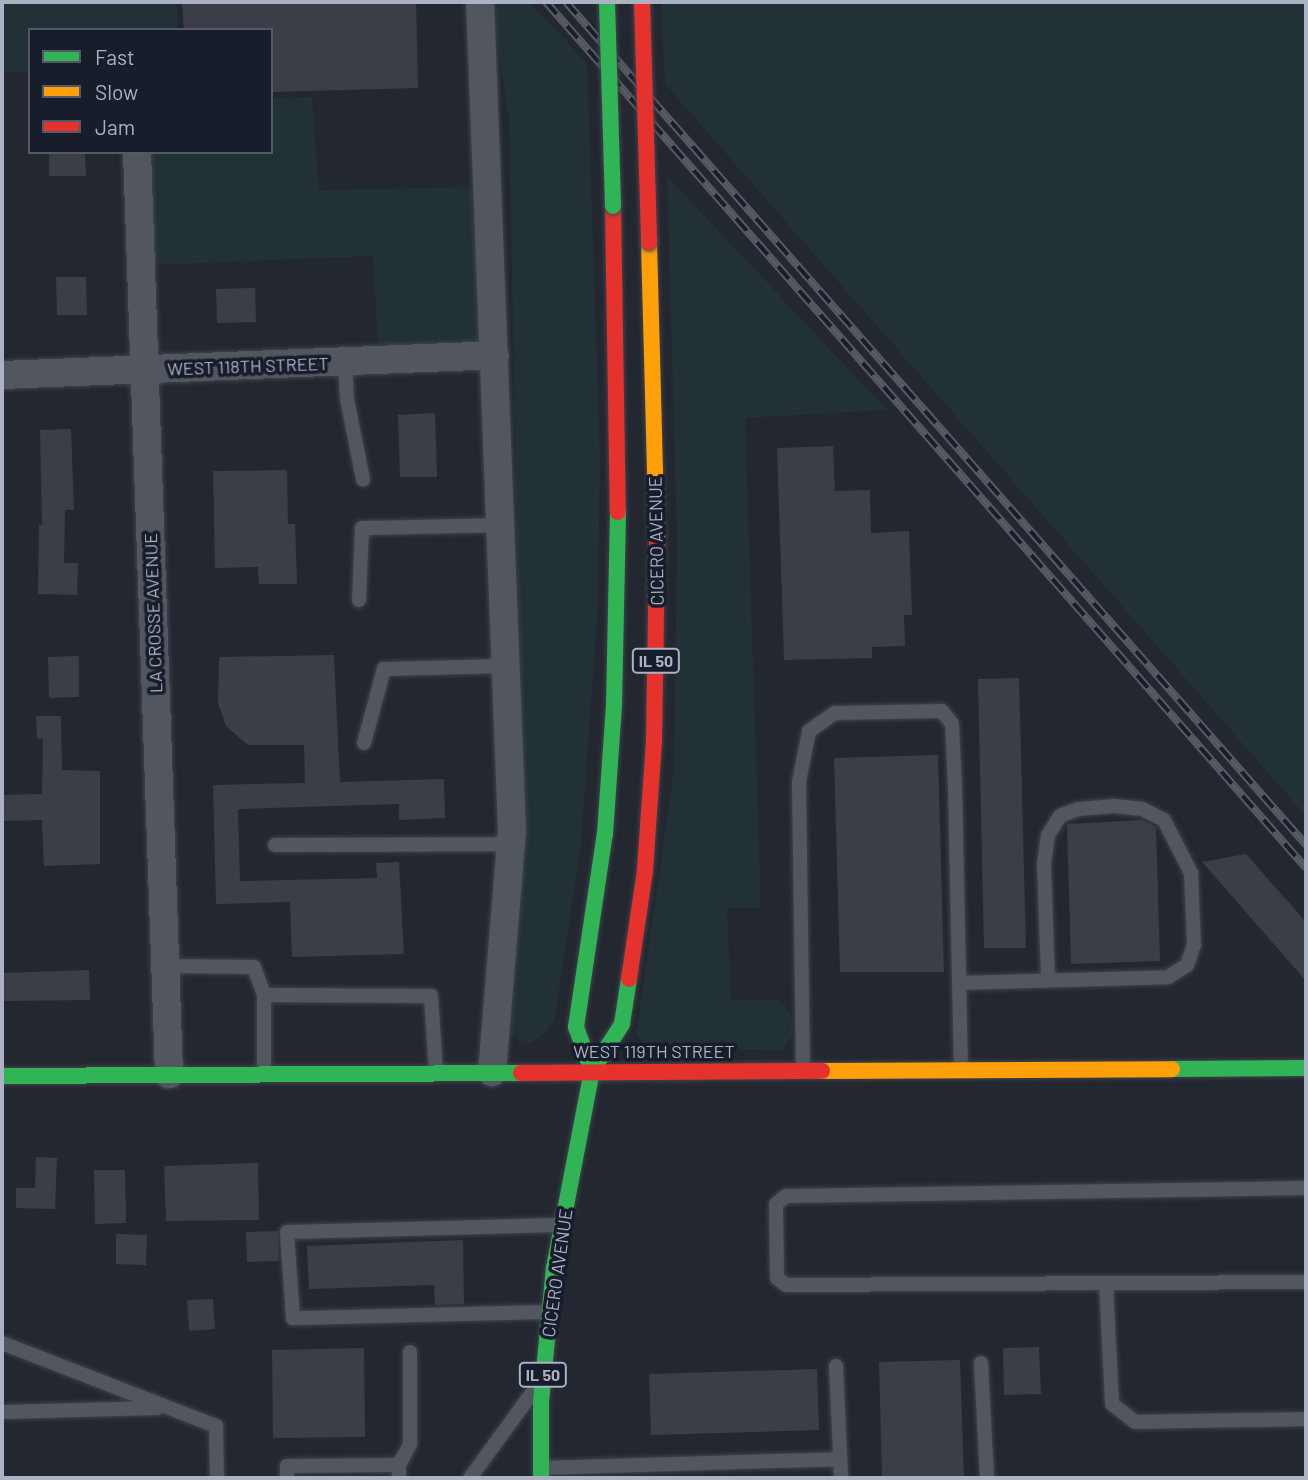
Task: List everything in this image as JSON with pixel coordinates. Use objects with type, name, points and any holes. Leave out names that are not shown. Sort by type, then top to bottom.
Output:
[{"type":"main road","name":"IL 50","points":[[592,1071],[576,1027],[605,834],[614,705],[618,542],[607,2]]},
{"type":"main road","name":"CICERO AVENUE","points":[[541,1473],[543,1378],[549,1312],[562,1225],[592,1071],[622,1024],[645,870],[654,740],[658,578],[642,2]]},
{"type":"main road","name":"WEST 119TH STREET","points":[[2,1076],[961,1068],[1306,1068]]},
{"type":"street","points":[[480,2],[511,844],[492,1072]]},
{"type":"street","name":"LA CROSSE AVENUE","points":[[136,154],[169,1074]]},
{"type":"street","name":"WEST 118TH STREET","points":[[2,375],[495,355]]},
{"type":"lane","points":[[345,362],[346,399],[363,479]]},
{"type":"lane","points":[[359,600],[362,528],[501,525]]},
{"type":"lane","points":[[364,743],[384,669],[506,666]]},
{"type":"lane","points":[[803,1069],[799,782],[809,730],[835,712],[942,711],[952,724],[961,1068]]},
{"type":"lane","points":[[959,983],[1168,977],[1186,965],[1194,944],[1191,873],[1164,820],[1142,809],[1114,806],[1078,808],[1060,816],[1048,835],[1044,864],[1048,980]]},
{"type":"lane","points":[[275,845],[511,844]]},
{"type":"lane","points":[[165,967],[254,967],[264,995],[264,1073]]},
{"type":"lane","points":[[264,995],[431,996],[436,1072]]},
{"type":"lane","points":[[1306,1188],[786,1196],[776,1204],[777,1278],[786,1286],[1306,1282]]},
{"type":"lane","points":[[549,1312],[293,1318],[288,1232],[562,1225]]},
{"type":"lane","points":[[1106,1284],[1112,1404],[1135,1422],[1306,1419]]},
{"type":"lane","points":[[2,1343],[216,1426],[218,1478]]},
{"type":"lane","points":[[287,1478],[287,1466],[399,1471],[410,1444],[410,1352]]},
{"type":"lane","points":[[981,1363],[988,1478]]},
{"type":"lane","points":[[836,1366],[841,1478]]},
{"type":"lane","points":[[470,1478],[543,1378]]},
{"type":"lane","points":[[2,1412],[163,1407]]},
{"type":"lane","points":[[541,1473],[840,1459]]},
{"type":"shaded area","points":[[2,2],[177,2],[178,28],[28,28],[28,72],[2,73]]},
{"type":"shaded area","points":[[497,2],[529,2],[587,63],[600,456],[598,602],[581,844],[555,1016],[547,1032],[530,1043],[517,1040],[507,1028],[505,1006],[520,906],[521,767],[509,120],[497,40]]},
{"type":"shaded area","points":[[661,2],[1306,2],[1306,816],[665,84]]},
{"type":"shaded area","points":[[312,97],[319,190],[472,187],[481,346],[378,350],[373,256],[153,265],[150,154],[273,154],[273,98]]},
{"type":"shaded area","points":[[667,176],[887,410],[745,418],[761,908],[727,908],[731,1000],[779,1000],[791,1014],[793,1034],[782,1050],[648,1049],[636,1034],[674,769],[677,537]]},
{"type":"building","points":[[182,2],[416,2],[418,88],[273,92],[273,28],[184,28]]},
{"type":"building","points":[[49,154],[85,154],[86,176],[49,176]]},
{"type":"building","points":[[56,277],[86,277],[87,315],[57,315]]},
{"type":"building","points":[[255,288],[256,322],[217,323],[216,289]]},
{"type":"building","points":[[435,413],[437,477],[400,477],[398,415]]},
{"type":"building","points":[[71,429],[74,510],[65,510],[64,563],[78,563],[77,595],[38,594],[39,525],[42,525],[40,430]]},
{"type":"building","points":[[833,446],[835,491],[870,490],[871,533],[909,531],[912,615],[904,615],[905,646],[872,647],[872,658],[784,660],[777,448]]},
{"type":"building","points":[[287,470],[288,524],[295,524],[297,584],[259,584],[258,567],[215,568],[213,471]]},
{"type":"building","points":[[334,655],[340,782],[444,779],[445,818],[399,820],[399,804],[238,809],[240,881],[377,878],[376,863],[399,862],[404,954],[292,957],[290,902],[216,904],[213,785],[305,783],[304,745],[248,745],[226,726],[218,703],[219,657]]},
{"type":"building","points":[[79,656],[79,697],[49,698],[48,657]]},
{"type":"building","points":[[1019,678],[1026,948],[984,948],[978,679]]},
{"type":"building","points":[[36,716],[61,716],[62,770],[100,771],[100,864],[44,866],[42,820],[2,821],[2,795],[42,794],[43,739],[37,739]]},
{"type":"building","points":[[938,755],[944,972],[840,972],[834,758]]},
{"type":"building","points":[[1142,820],[1156,827],[1160,961],[1071,964],[1067,824]]},
{"type":"building","points":[[1246,854],[1306,922],[1306,981],[1202,862]]},
{"type":"building","points":[[89,970],[90,1000],[2,1001],[2,973]]},
{"type":"building","points":[[36,1157],[57,1158],[55,1209],[16,1208],[16,1188],[35,1188]]},
{"type":"building","points":[[258,1163],[259,1220],[166,1221],[164,1166]]},
{"type":"building","points":[[94,1170],[125,1170],[126,1223],[95,1224]]},
{"type":"building","points":[[278,1231],[279,1261],[247,1262],[246,1232]]},
{"type":"building","points":[[116,1234],[147,1235],[146,1265],[116,1264]]},
{"type":"building","points":[[463,1240],[464,1304],[435,1305],[434,1285],[309,1289],[307,1246]]},
{"type":"building","points":[[213,1299],[215,1329],[189,1331],[187,1300]]},
{"type":"building","points":[[1039,1347],[1041,1394],[1004,1395],[1003,1348]]},
{"type":"building","points":[[364,1348],[365,1437],[273,1438],[272,1350]]},
{"type":"building","points":[[960,1360],[964,1478],[882,1478],[879,1362]]},
{"type":"building","points":[[817,1369],[819,1430],[651,1435],[649,1374]]},
{"type":"railway","points":[[546,2],[1306,868]]},
{"type":"railway","points":[[566,2],[1306,845]]},
{"type":"traffic: fast","points":[[607,2],[613,206]]},
{"type":"traffic: fast","points":[[592,1071],[576,1027],[605,834],[614,705],[618,512]]},
{"type":"traffic: fast","points":[[541,1478],[541,1402],[554,1268],[592,1071],[622,1024],[629,979]]},
{"type":"traffic: fast","points":[[1172,1069],[1306,1068]]},
{"type":"traffic: fast","points":[[2,1076],[521,1073]]},
{"type":"traffic: slow","points":[[649,242],[657,540]]},
{"type":"traffic: slow","points":[[822,1071],[1172,1069]]},
{"type":"traffic: jam","points":[[642,2],[649,242]]},
{"type":"traffic: jam","points":[[613,206],[618,512]]},
{"type":"traffic: jam","points":[[629,979],[645,870],[654,740],[657,540]]},
{"type":"traffic: jam","points":[[521,1073],[822,1071]]}]
